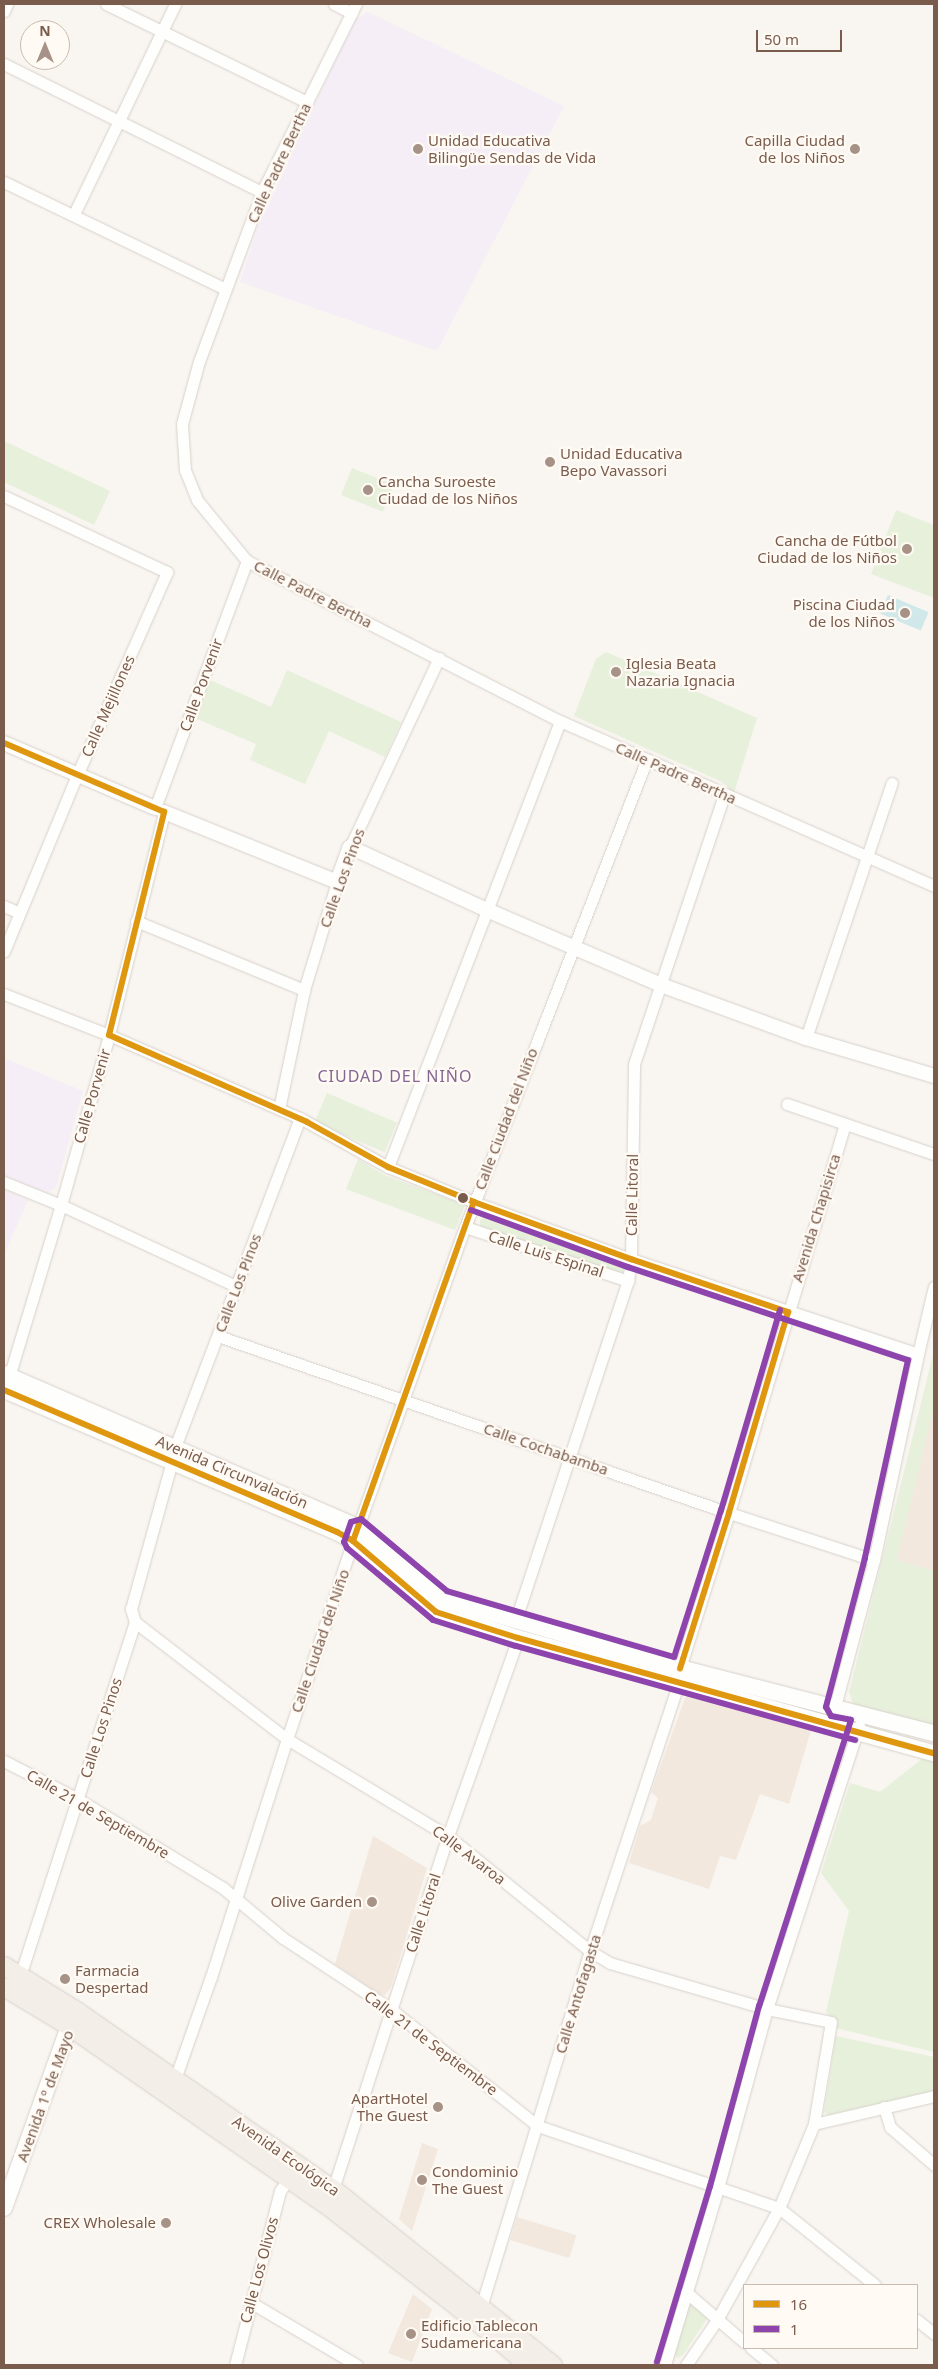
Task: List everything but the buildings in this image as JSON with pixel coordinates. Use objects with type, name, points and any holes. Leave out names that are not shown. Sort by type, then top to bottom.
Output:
[{"type":"main road","name":"Avenida Circunvalación","points":[[5,1386],[174,1454],[338,1532],[356,1534],[436,1612],[517,1630],[833,1716],[857,1732],[934,1753]]},
{"type":"main road","name":"Avenida Circunvalación","points":[[833,1716],[862,1714],[934,1733]]},
{"type":"main road","name":"Avenida Ecológica","points":[[4,1966],[21,1976],[74,2019],[289,2178],[475,2320],[528,2365]]},
{"type":"main road","name":"Avenida Ecológica","points":[[8,1990],[74,2019],[175,2079],[333,2189],[553,2365]]},
{"type":"main road","name":"Avenida 1º de Mayo","points":[[4,2208],[74,2019]]},
{"type":"street","points":[[4,11],[7,4]]},
{"type":"street","points":[[106,4],[307,102]]},
{"type":"street","points":[[74,214],[175,4]]},
{"type":"street","points":[[334,4],[354,8]]},
{"type":"street","name":"Calle Padre Bertha","points":[[354,8],[262,192],[225,289],[188,398],[182,424],[182,444],[185,470],[197,500],[247,561],[439,658],[560,722],[934,886]]},
{"type":"street","points":[[4,64],[262,192]]},
{"type":"street","points":[[4,182],[74,214],[225,289]]},
{"type":"street","name":"Calle Mejillones","points":[[4,496],[167,572],[77,775],[4,951]]},
{"type":"street","name":"Calle Porvenir","points":[[5,1386],[61,1205],[109,1035],[136,921],[159,810],[247,561]]},
{"type":"street","name":"Calle Los Pinos","points":[[279,1109],[304,990],[350,847],[439,658]]},
{"type":"street","points":[[388,1167],[560,722]]},
{"type":"street","points":[[4,743],[159,810],[338,882]]},
{"type":"street","name":"Calle Ciudad del Niño","points":[[175,2079],[356,1534],[474,1202],[647,759]]},
{"type":"street","points":[[806,1038],[892,783]]},
{"type":"street","name":"Calle Litoral","points":[[333,2189],[517,1630],[628,1281],[631,1259],[634,1064],[724,795]]},
{"type":"street","points":[[350,847],[487,910],[661,985],[806,1038],[934,1076]]},
{"type":"street","points":[[4,906],[20,913]]},
{"type":"street","points":[[136,921],[304,990]]},
{"type":"street","name":"Calle Luis Espinal","points":[[4,994],[109,1035],[300,1118],[388,1167],[474,1202],[631,1259],[918,1354]]},
{"type":"street","points":[[787,1104],[934,1154]]},
{"type":"street","name":"Calle Los Pinos","points":[[8,1990],[21,1976],[135,1622],[131,1609],[174,1454],[300,1118]]},
{"type":"street","name":"Avenida Chapisirca","points":[[788,1312],[845,1124]]},
{"type":"street","points":[[4,1182],[61,1205],[238,1287]]},
{"type":"street","name":"Calle Luis Espinal","points":[[465,1228],[628,1281]]},
{"type":"street","points":[[833,1716],[874,1560],[934,1287]]},
{"type":"street","name":"Calle Antofagasta","points":[[481,2307],[538,2126],[590,1951],[729,1513],[788,1312]]},
{"type":"street","name":"Calle Cochabamba","points":[[218,1336],[729,1513],[874,1560]]},
{"type":"street","name":"Calle Avaroa","points":[[135,1622],[287,1739],[448,1836],[590,1951],[610,1963],[767,2009],[832,2022],[814,2124]]},
{"type":"street","points":[[665,2365],[718,2188],[767,2009],[862,1714]]},
{"type":"street","name":"Calle 21 de Septiembre","points":[[4,1761],[78,1799],[223,1888],[283,1938],[392,2010],[538,2126],[779,2208],[874,2284]]},
{"type":"street","points":[[686,2365],[717,2320],[779,2208],[814,2124],[934,2096]]},
{"type":"street","points":[[884,2107],[890,2127],[934,2165]]},
{"type":"street","name":"Calle Los Olivos","points":[[235,2365],[280,2191],[289,2178]]},
{"type":"street","points":[[686,2292],[743,2341]]},
{"type":"street","points":[[250,2302],[357,2365]]},
{"type":"street","points":[[918,2321],[934,2334]]},
{"type":"street","points":[[752,2349],[772,2365]]},
{"type":"shaded area","name":"Unidad Educativa Bilingüe Sendas de Vida","points":[[368,12],[564,106],[437,351],[240,282],[259,224],[343,44],[356,19]]},
{"type":"shaded area","points":[[4,1058],[83,1091],[56,1188],[47,1193],[4,1176]]},
{"type":"shaded area","points":[[4,1190],[28,1200],[4,1255]]},
{"type":"shaded area","points":[[934,1351],[934,1571],[885,1557]]},
{"type":"shaded area","points":[[691,1693],[812,1727],[789,1804],[760,1794],[736,1860],[720,1856],[709,1889],[629,1863],[640,1826],[651,1820],[658,1798],[651,1792],[685,1698]]},
{"type":"shaded area","name":"Olive Garden","points":[[373,1836],[427,1868],[391,1987],[385,1995],[379,1994],[335,1964]]},
{"type":"shaded area","name":"Condominio The Guest","points":[[422,2143],[438,2149],[412,2231],[399,2219]]},
{"type":"shaded area","points":[[517,2217],[576,2235],[569,2258],[510,2240]]},
{"type":"shaded area","name":"Edificio Tablecon Sudamericana","points":[[413,2294],[432,2309],[412,2362],[388,2353]]},
{"type":"green space","points":[[4,441],[110,491],[94,525],[4,482]]},
{"type":"green space","name":"Cancha Suroeste Ciudad de los Niños","points":[[352,468],[394,485],[383,512],[341,495]]},
{"type":"green space","name":"Cancha de Fútbol Ciudad de los Niños","points":[[896,510],[934,525],[934,598],[871,574]]},
{"type":"green space","points":[[606,652],[757,718],[734,793],[722,782],[574,716],[596,659]]},
{"type":"green space","points":[[287,670],[401,722],[385,757],[329,731],[305,784],[250,760],[256,744],[197,719],[210,680],[271,707]]},
{"type":"green space","points":[[327,1093],[397,1123],[384,1152],[314,1122]]},
{"type":"green space","points":[[358,1159],[384,1175],[465,1205],[455,1230],[346,1189]]},
{"type":"green space","points":[[485,1215],[492,1215],[618,1259],[623,1264],[623,1271],[621,1274],[480,1227],[480,1220]]},
{"type":"green space","points":[[934,1351],[934,1406],[897,1560],[934,1571],[934,1727],[861,1708],[853,1704],[849,1692]]},
{"type":"green space","points":[[923,1758],[934,1761],[934,2052],[836,2028],[835,2022],[826,2012],[849,1911],[821,1873],[850,1783],[880,1792]]},
{"type":"green space","points":[[836,2036],[934,2057],[934,2092],[828,2115],[824,2112]]},
{"type":"green space","points":[[689,2301],[708,2317],[683,2355],[678,2358],[673,2354]]},
{"type":"water","name":"Piscina Ciudad de los Niños","points":[[888,595],[929,612],[921,631],[880,613]]},
{"type":"transit line","name":"16","points":[[4,743],[164,812]]},
{"type":"transit line","name":"16","points":[[109,1035],[164,812]]},
{"type":"transit line","name":"16","points":[[109,1035],[307,1122],[388,1167],[474,1202],[631,1259],[788,1312],[729,1513],[680,1668]]},
{"type":"transit line","name":"16","points":[[353,1541],[474,1202]]},
{"type":"transit line","name":"1","points":[[471,1210],[628,1267],[908,1360],[865,1558],[826,1707],[831,1716],[851,1720],[759,2006],[710,2186],[657,2362]]},
{"type":"transit line","name":"1","points":[[780,1310],[721,1510],[674,1657],[447,1591],[361,1519],[351,1522],[344,1542],[347,1548],[433,1620],[516,1646],[855,1740]]},
{"type":"transit line","name":"16","points":[[4,1390],[337,1532],[353,1541],[436,1612],[518,1638],[934,1753]]},
{"type":"place","name":"Unidad Educativa Bilingüe Sendas de Vida","points":[[418,149]]},
{"type":"place","name":"Capilla Ciudad de los Niños","points":[[855,149]]},
{"type":"place","name":"Unidad Educativa Bepo Vavassori","points":[[550,462]]},
{"type":"place","name":"Cancha Suroeste Ciudad de los Niños","points":[[368,490]]},
{"type":"place","name":"Cancha de Fútbol Ciudad de los Niños","points":[[907,549]]},
{"type":"place","name":"Piscina Ciudad de los Niños","points":[[905,613]]},
{"type":"place","name":"Iglesia Beata Nazaria Ignacia","points":[[616,672]]},
{"type":"place","name":"Olive Garden","points":[[372,1902]]},
{"type":"place","name":"Farmacia Despertad","points":[[65,1979]]},
{"type":"place","name":"ApartHotel The Guest","points":[[438,2107]]},
{"type":"place","name":"Condominio The Guest","points":[[422,2180]]},
{"type":"place","name":"CREX Wholesale","points":[[166,2223]]},
{"type":"place","name":"Edificio Tablecon Sudamericana","points":[[411,2334]]},
{"type":"district","name":"CIUDAD DEL NIÑO","points":[[395,1076]]}]
